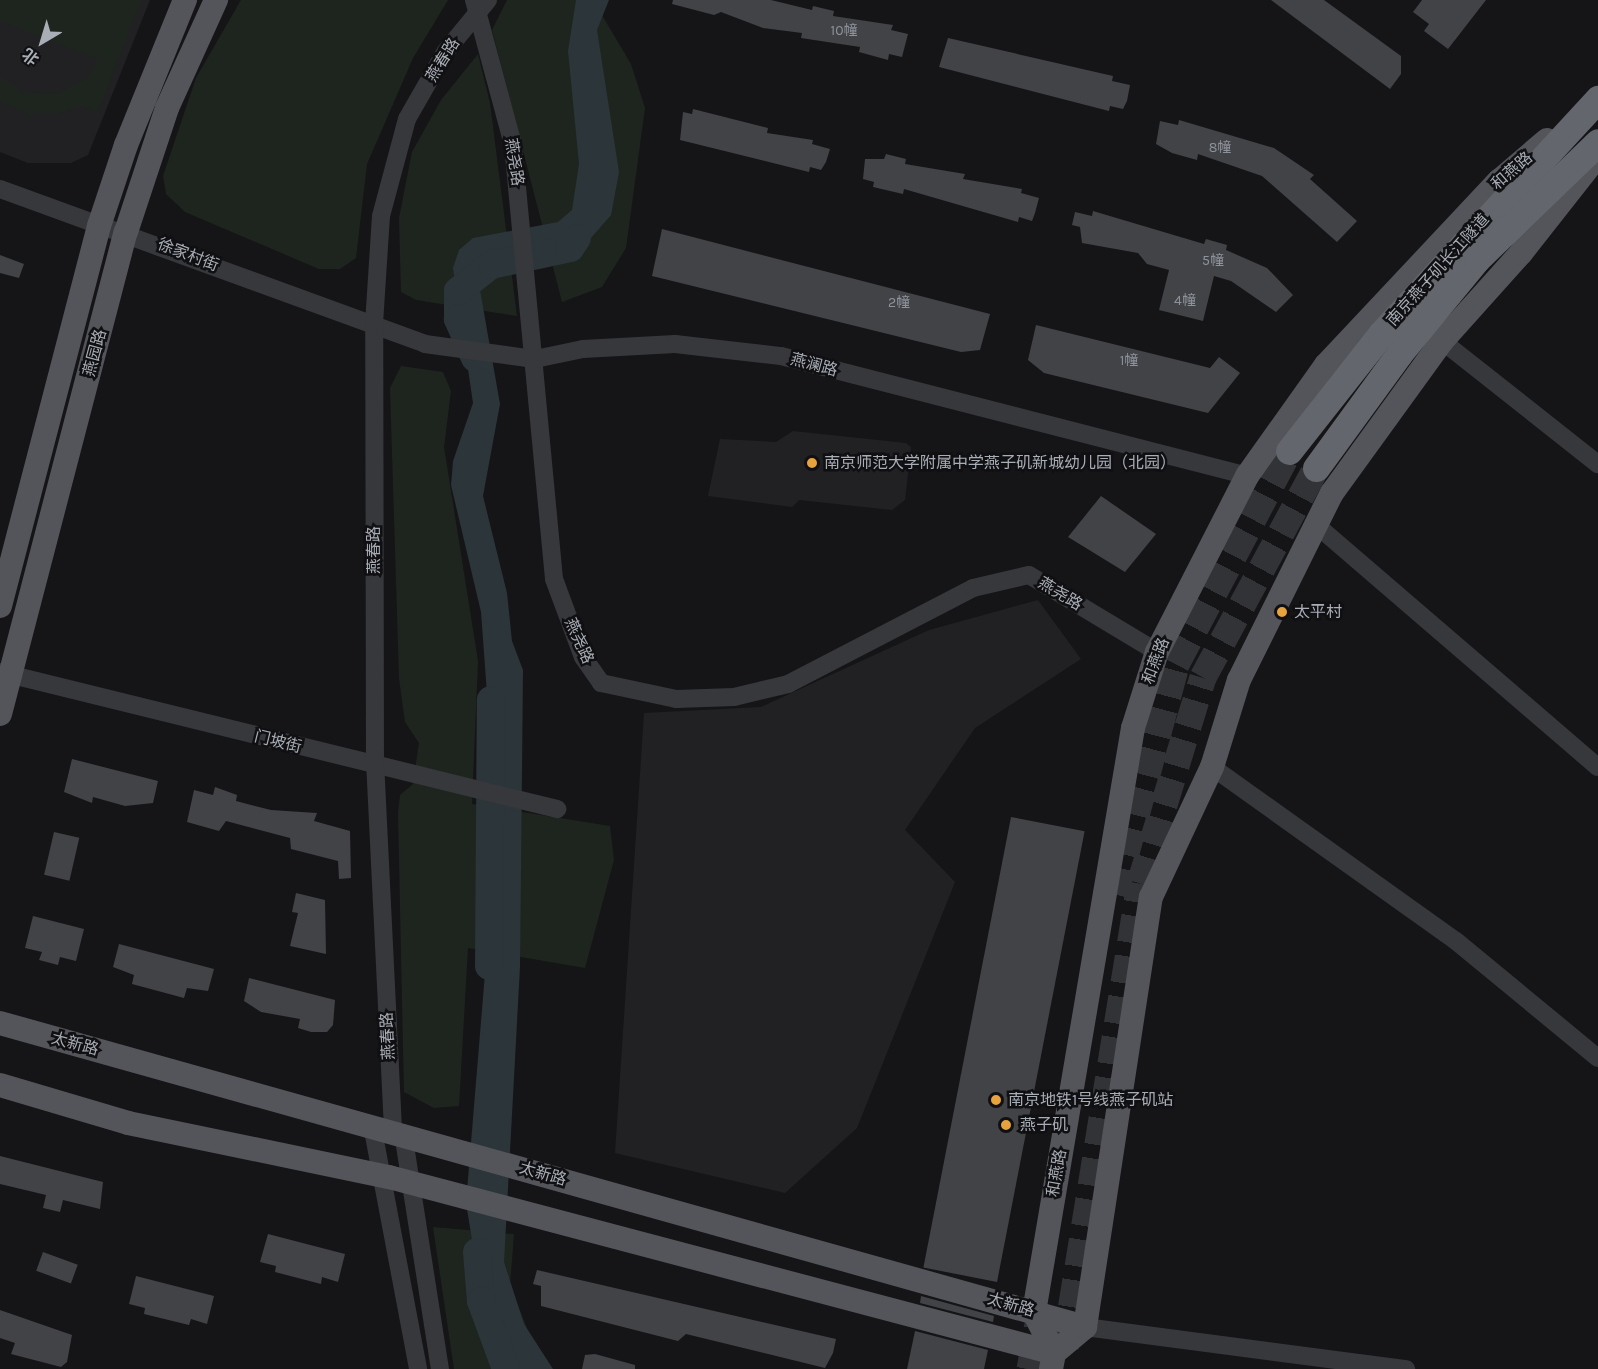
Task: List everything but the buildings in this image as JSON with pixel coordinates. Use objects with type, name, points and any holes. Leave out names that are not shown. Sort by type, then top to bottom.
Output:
[{"type":"highway","name":"南京燕子矶长江隧道","points":[[1289,451],[1381,334],[1598,98]]},
{"type":"highway","name":"南京燕子矶长江隧道","points":[[1316,468],[1399,354],[1477,259],[1598,142]]},
{"type":"main road","name":"燕园路","points":[[0,606],[99,226],[126,145],[185,0]]},
{"type":"main road","name":"燕园路","points":[[0,714],[5,674],[126,232],[167,108],[216,0]]},
{"type":"main road","name":"和燕路","points":[[1034,1312],[1133,728],[1157,652],[1247,476],[1326,365],[1498,181],[1598,98]]},
{"type":"main road","points":[[1052,1361],[1085,1327],[1151,897],[1212,767],[1239,680],[1314,523],[1442,341],[1521,253],[1598,154]]},
{"type":"main road","name":"太新路","points":[[0,1023],[389,1129],[446,1148],[1085,1327]]},
{"type":"main road","points":[[0,1085],[128,1123],[381,1175],[507,1208],[1052,1361]]},
{"type":"main road","points":[[1034,1312],[1052,1361]]},
{"type":"street","name":"燕尧路","points":[[480,3],[513,145],[523,219],[554,579],[583,657],[601,683],[676,699],[735,697],[777,686],[973,588],[1029,575],[1157,652]]},
{"type":"street","name":"燕春路","points":[[417,1369],[381,1175],[389,1129],[375,766],[374,324],[381,216],[404,130],[446,51],[480,3]]},
{"type":"street","name":"徐家村街","points":[[0,189],[99,226],[126,232],[374,324]]},
{"type":"street","name":"燕澜路","points":[[374,324],[425,344],[502,357],[535,359],[583,349],[675,344],[781,356],[1247,476]]},
{"type":"street","points":[[1442,341],[1598,464]]},
{"type":"street","points":[[1314,523],[1598,767]]},
{"type":"street","name":"门坡街","points":[[5,674],[557,809]]},
{"type":"street","points":[[1212,767],[1456,942],[1598,1058]]},
{"type":"street","name":"燕春路","points":[[389,1129],[411,1183],[440,1369]]},
{"type":"street","points":[[1085,1327],[1406,1369]]},
{"type":"shaded area","points":[[0,0],[150,0],[88,155],[71,163],[28,163],[0,152]]},
{"type":"shaded area","points":[[0,0],[141,0],[98,112],[81,106],[56,114],[29,114],[0,102],[0,76],[22,92],[57,94],[87,78],[99,59],[0,21]]},
{"type":"shaded area","points":[[241,0],[448,0],[413,58],[367,164],[356,258],[340,269],[319,269],[185,212],[166,194],[163,176],[196,78]]},
{"type":"shaded area","points":[[507,0],[593,0],[631,64],[645,108],[626,248],[602,287],[562,302],[492,30]]},
{"type":"shaded area","points":[[576,0],[609,0],[597,30],[619,172],[611,215],[584,246],[505,258],[480,290],[500,404],[483,496],[507,593],[512,641],[523,670],[520,967],[504,1262],[524,1324],[553,1369],[515,1369],[483,1307],[466,1203],[490,913],[491,748],[481,612],[451,485],[453,461],[473,403],[453,268],[459,250],[473,238],[558,222],[572,210],[579,164],[568,51]]},
{"type":"shaded area","points":[[478,54],[490,103],[517,316],[416,300],[401,292],[399,218],[412,152],[441,100]]},
{"type":"shaded area","points":[[401,366],[443,372],[451,391],[444,447],[478,661],[472,804],[610,826],[614,860],[585,968],[468,948],[459,1106],[434,1108],[404,1092],[398,812],[400,795],[413,784],[419,743],[405,722],[399,678],[390,388]]},
{"type":"shaded area","name":"南京师范大学附属中学燕子矶新城幼儿园（北园）","points":[[793,431],[906,443],[911,447],[905,500],[892,510],[799,500],[792,507],[708,496],[720,439],[776,442]]},
{"type":"shaded area","points":[[1038,600],[1081,659],[975,728],[905,830],[955,882],[857,1128],[785,1193],[615,1153],[644,713],[761,707],[929,630]]},
{"type":"shaded area","points":[[433,1227],[514,1234],[510,1285],[543,1369],[454,1369]]},
{"type":"waterway","points":[[475,358],[458,319],[458,291],[491,265],[570,248],[577,238]]},
{"type":"waterway","points":[[489,966],[491,700]]},
{"type":"waterway","points":[[477,1252],[481,1301],[506,1369]]},
{"type":"tunnel","points":[[1115,894],[1176,664],[1289,451]]},
{"type":"tunnel","points":[[1065,1347],[1140,883],[1203,677],[1316,468]]},
{"type":"tunnel","points":[[1030,1369],[1038,1324]]},
{"type":"place","name":"南京师范大学附属中学燕子矶新城幼儿园（北园）","points":[[812,463]]},
{"type":"place","name":"太平村","points":[[1282,612]]},
{"type":"place","name":"南京地铁1号线燕子矶站","points":[[996,1100]]},
{"type":"place","name":"燕子矶","points":[[1006,1125]]}]
